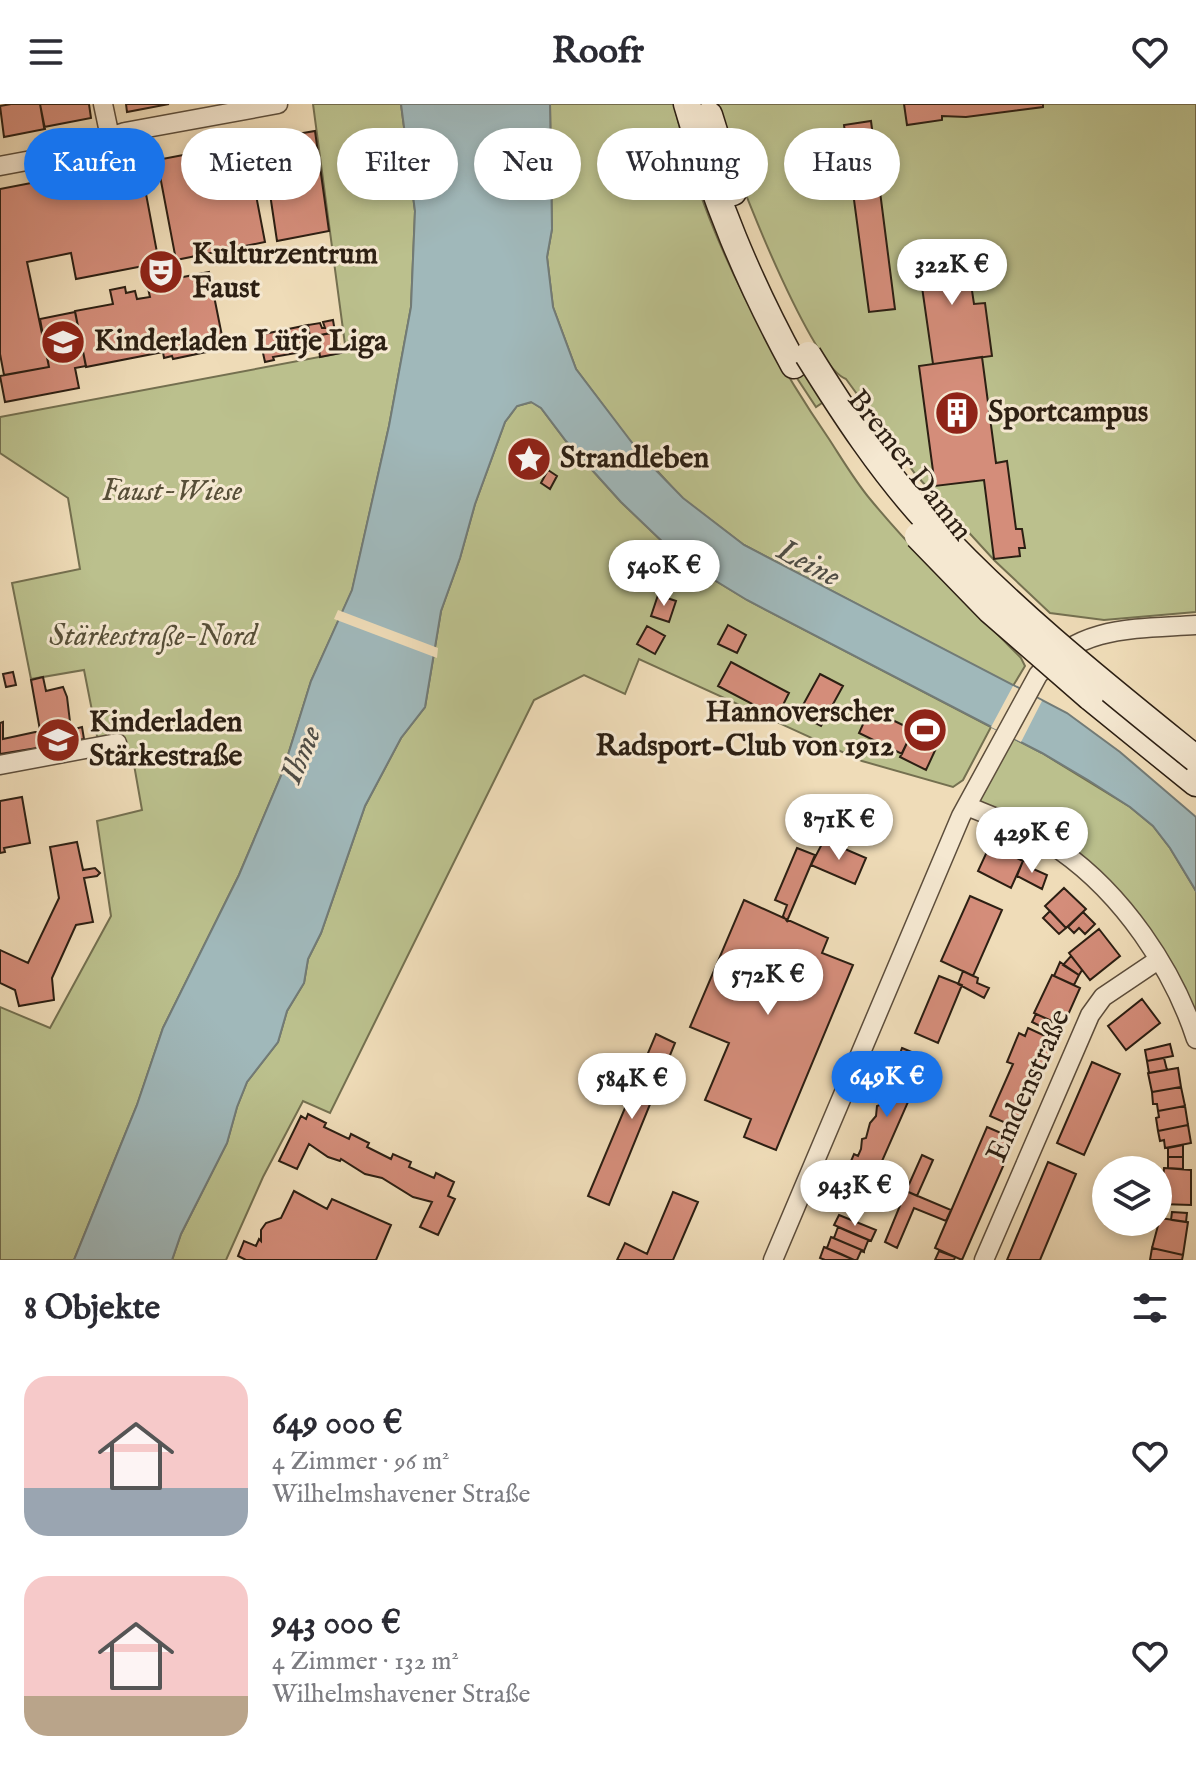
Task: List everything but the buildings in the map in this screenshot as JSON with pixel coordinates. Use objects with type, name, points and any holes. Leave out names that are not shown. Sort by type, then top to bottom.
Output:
[{"type":"main road","name":"Bremer Damm","points":[[687,104],[729,232],[756,296],[803,363],[928,521],[1003,597],[1196,759]]},
{"type":"main road","name":"Bremer Damm","points":[[706,104],[746,226],[803,363],[878,487],[934,553],[1036,652],[1196,783]]},
{"type":"street","points":[[103,104],[108,128]]},
{"type":"street","points":[[147,128],[278,104]]},
{"type":"street","points":[[0,166],[24,162]]},
{"type":"street","points":[[803,363],[883,480],[933,539],[1006,613],[1055,656]]},
{"type":"street","points":[[773,1260],[967,806],[1038,675],[1055,656],[1076,642],[1096,635],[1196,625]]},
{"type":"street","points":[[7,761],[60,749],[117,743]]},
{"type":"street","points":[[967,806],[1061,850],[1091,876],[1118,905],[1158,960],[1196,1039]]},
{"type":"street","name":"Emdenstraße","points":[[984,1260],[1090,1015],[1103,997],[1158,960]]},
{"type":"green space","points":[[313,104],[401,104],[404,128],[337,128],[337,200],[414,200],[415,211],[411,307],[389,426],[352,591],[311,681],[283,771],[239,875],[163,1028],[137,1105],[74,1260],[0,1260],[0,1007],[50,1028],[111,916],[97,821],[142,810],[133,759],[97,736],[84,670],[31,679],[12,583],[80,569],[68,498],[0,453],[0,417],[346,352],[321,164],[321,128],[316,128]]},
{"type":"green space","points":[[550,104],[674,104],[680,128],[597,128],[597,200],[703,200],[736,279],[804,401],[870,499],[925,561],[1021,658],[1025,666],[1013,686],[744,545],[682,498],[630,441],[576,369],[553,307],[547,257],[552,229],[552,200],[581,200],[581,128],[550,128]]},
{"type":"green space","points":[[718,104],[1196,104],[1196,612],[1104,620],[1050,613],[995,561],[916,475],[846,379],[832,368],[816,345],[782,278],[749,200],[768,200],[768,128],[724,128]]},
{"type":"green space","points":[[813,354],[838,392],[816,407],[791,369]]},
{"type":"green space","points":[[532,402],[541,408],[621,502],[693,567],[747,600],[991,727],[963,780],[953,787],[862,761],[639,659],[625,694],[584,675],[534,700],[330,1113],[303,1101],[263,1177],[226,1260],[172,1260],[181,1234],[227,1143],[247,1082],[278,1042],[287,1011],[304,983],[308,959],[321,933],[365,806],[401,738],[425,707],[441,611],[475,504],[505,422],[517,406]]},
{"type":"green space","points":[[1007,735],[1130,807],[1153,826],[1170,848],[1196,891],[1196,1039],[1174,989],[1091,876],[967,806]]},
{"type":"water","name":"Ihme","points":[[401,104],[550,104],[550,128],[474,128],[474,200],[552,200],[552,229],[547,257],[553,307],[576,369],[643,457],[683,498],[744,545],[1067,713],[1120,752],[1196,817],[1196,891],[1153,826],[1130,807],[1042,753],[747,600],[693,567],[621,502],[541,408],[531,402],[517,406],[505,422],[441,611],[425,707],[401,738],[365,806],[321,933],[308,959],[304,983],[287,1011],[278,1042],[247,1082],[227,1143],[181,1234],[172,1260],[74,1260],[137,1105],[163,1028],[239,875],[283,771],[311,681],[352,590],[389,426],[411,307],[414,200],[458,200],[458,128],[404,128]]},
{"type":"pier","points":[[338,610],[438,648],[437,658],[334,619]]},
{"type":"pier","points":[[1013,686],[1042,701],[1021,742],[991,727]]},
{"type":"place","name":"Kulturzentrum Faust","points":[[161,272]]},
{"type":"place","name":"Kinderladen Lütje Liga","points":[[63,342]]},
{"type":"place","name":"Sportcampus","points":[[957,413]]},
{"type":"place","name":"Strandleben","points":[[529,459]]},
{"type":"place","name":"Hannoverscher Radsport-Club von 1912","points":[[925,730]]},
{"type":"place","name":"Kinderladen Stärkestraße","points":[[58,740]]},
{"type":"park label","name":"Faust-Wiese","points":[[172,492]]},
{"type":"park label","name":"Stärkestraße-Nord","points":[[153,637]]},
{"type":"water label","name":"Leine","points":[[808,564]]}]
